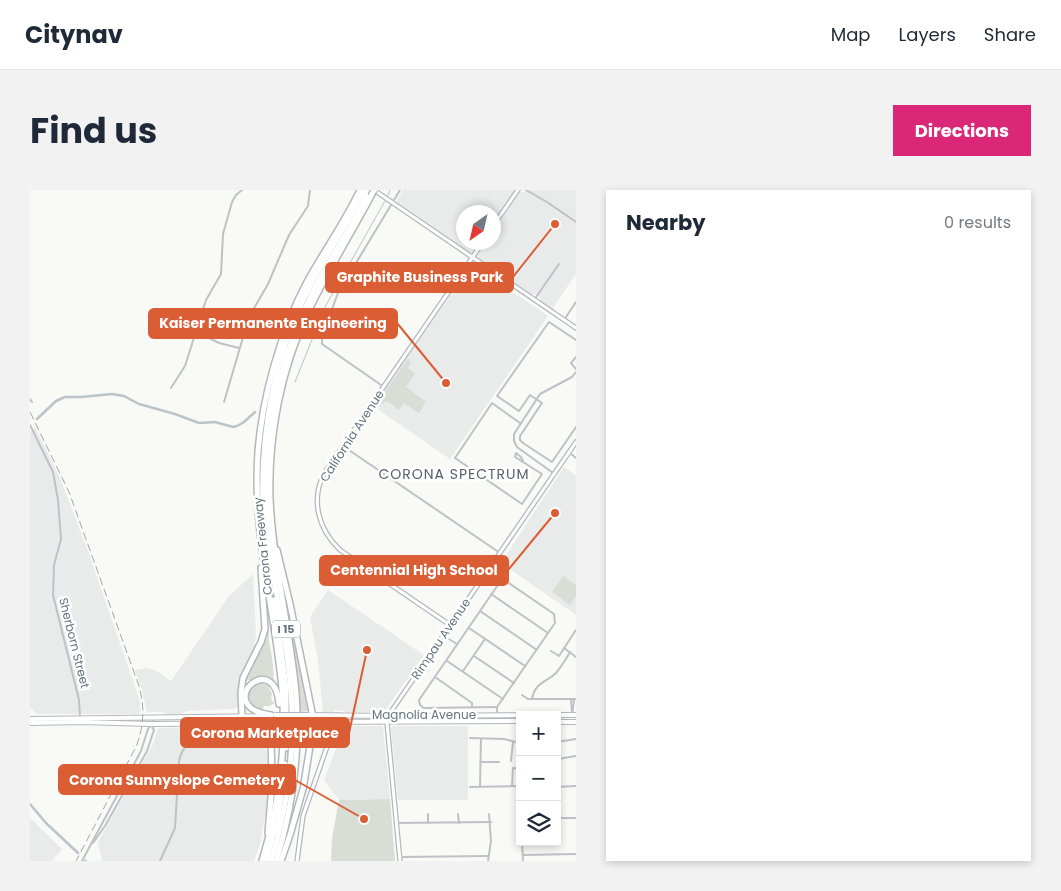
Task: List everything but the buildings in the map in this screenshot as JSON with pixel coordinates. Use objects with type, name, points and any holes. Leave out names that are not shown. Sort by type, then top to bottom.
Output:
[{"type":"highway","name":"Corona Freeway","points":[[262,861],[269,838],[280,780],[283,760],[283,737],[281,680],[256,501],[259,444],[271,376],[284,337],[307,283],[365,192],[374,190]]},
{"type":"highway","name":"Corona Freeway","points":[[276,861],[290,801],[297,730],[295,685],[273,539],[270,471],[274,432],[281,392],[294,346],[314,299],[338,256],[365,192]]},
{"type":"highway","points":[[271,861],[282,822],[290,777],[292,707],[288,662],[273,576],[268,530],[266,502],[267,459],[274,410],[289,350],[312,292],[346,232],[365,192]]},
{"type":"highway","points":[[279,365],[291,329],[307,292],[365,192]]},
{"type":"highway","points":[[338,256],[346,232]]},
{"type":"highway","points":[[266,861],[277,824],[282,798],[287,736],[286,687],[266,555],[262,496],[264,444],[268,413],[284,337]]},
{"type":"highway","points":[[267,459],[274,432]]},
{"type":"highway","points":[[273,539],[290,604],[312,722],[303,789],[281,861]]},
{"type":"highway","points":[[242,716],[241,693],[243,678],[261,642],[264,629],[262,553]]},
{"type":"highway","points":[[273,715],[256,711],[246,701],[245,693],[248,687],[257,680],[263,679],[268,681],[276,689],[283,737]]},
{"type":"highway","points":[[247,722],[261,726],[268,730],[271,735],[272,785],[268,828],[269,838]]},
{"type":"main road","points":[[374,190],[576,328]]},
{"type":"main road","points":[[501,216],[518,190]]},
{"type":"main road","name":"California Avenue","points":[[450,625],[332,543],[325,532],[318,510],[318,489],[324,474],[477,250]]},
{"type":"main road","name":"Rimpau Avenue","points":[[400,859],[387,723],[388,716],[576,442]]},
{"type":"main road","name":"Magnolia Avenue","points":[[30,721],[273,715],[516,715]]},
{"type":"main road","points":[[297,861],[303,816],[338,715]]},
{"type":"main road","points":[[439,715],[439,722]]},
{"type":"main road","name":"Magnolia Avenue","points":[[561,715],[574,715]]},
{"type":"main road","points":[[561,722],[574,722],[574,715]]},
{"type":"main road","points":[[242,716],[247,722]]},
{"type":"main road","name":"Magnolia Avenue","points":[[80,720],[151,724],[516,722]]},
{"type":"street","points":[[171,388],[185,366],[206,300],[221,274],[223,234],[232,202],[242,190]]},
{"type":"street","points":[[224,402],[252,311],[268,284],[293,228],[308,206],[310,190]]},
{"type":"street","points":[[384,387],[322,344],[322,336],[338,293],[400,190]]},
{"type":"street","points":[[526,190],[576,222]]},
{"type":"street","points":[[534,300],[558,264]]},
{"type":"street","points":[[564,320],[576,303]]},
{"type":"street","points":[[576,340],[549,322],[497,396],[519,411],[530,395],[542,403],[520,436],[520,440],[552,462],[576,427]]},
{"type":"street","points":[[196,331],[219,343],[240,348]]},
{"type":"street","points":[[575,369],[571,363],[576,357]]},
{"type":"street","points":[[554,474],[519,450],[514,443],[513,436],[542,392],[572,377],[576,363]]},
{"type":"street","points":[[519,450],[516,453],[523,461],[542,474],[522,504],[455,458],[492,404],[520,423]]},
{"type":"street","name":"Sherborn Street","points":[[30,425],[53,472],[57,490],[61,540],[54,565],[53,595],[79,700],[80,720]]},
{"type":"street","points":[[343,446],[500,553]]},
{"type":"street","points":[[568,453],[576,458]]},
{"type":"street","points":[[494,573],[554,614],[555,619],[555,623],[497,707],[497,715]]},
{"type":"street","points":[[497,707],[424,708],[420,705],[419,700],[502,579]]},
{"type":"street","points":[[491,594],[548,633]]},
{"type":"street","points":[[480,611],[537,650]]},
{"type":"street","points":[[468,628],[525,666]]},
{"type":"street","points":[[552,651],[559,656],[576,631]]},
{"type":"street","points":[[444,635],[457,644]]},
{"type":"street","points":[[463,671],[485,639]]},
{"type":"street","points":[[564,648],[576,656]]},
{"type":"street","points":[[532,699],[541,682],[557,672],[570,652]]},
{"type":"street","points":[[474,656],[514,683]]},
{"type":"street","points":[[446,660],[503,699]]},
{"type":"street","points":[[435,677],[472,703],[472,706]]},
{"type":"street","points":[[522,695],[528,699],[573,699],[574,715]]},
{"type":"street","points":[[82,861],[141,751],[154,717]]},
{"type":"street","points":[[93,843],[106,826],[147,751],[154,730],[151,724]]},
{"type":"street","points":[[470,738],[504,739],[516,742]]},
{"type":"street","points":[[480,787],[481,739]]},
{"type":"street","points":[[561,741],[576,739]]},
{"type":"street","points":[[511,761],[513,742]]},
{"type":"street","points":[[160,861],[174,828],[181,754],[186,745]]},
{"type":"street","points":[[561,758],[576,756]]},
{"type":"street","points":[[480,762],[499,762]]},
{"type":"street","points":[[512,786],[514,768],[516,768]]},
{"type":"street","points":[[470,787],[516,786]]},
{"type":"street","points":[[561,787],[576,786]]},
{"type":"street","points":[[428,814],[428,823]]},
{"type":"street","points":[[458,814],[458,823]]},
{"type":"street","points":[[488,861],[491,841],[489,814]]},
{"type":"street","points":[[561,818],[576,818]]},
{"type":"street","points":[[396,823],[491,822]]},
{"type":"street","points":[[522,846],[523,861]]},
{"type":"street","points":[[522,855],[576,854]]},
{"type":"street","points":[[400,859],[488,856]]},
{"type":"shaded area","points":[[403,190],[516,190],[501,212],[501,205],[456,205],[456,243],[397,202]]},
{"type":"shaded area","points":[[526,190],[576,190],[576,274],[552,309],[540,301],[540,297],[535,294],[532,295],[477,257],[481,250],[501,250],[501,220],[519,193]]},
{"type":"shaded area","points":[[472,264],[548,316],[450,459],[373,406]]},
{"type":"shaded area","points":[[408,359],[411,362],[408,368],[415,374],[406,387],[426,402],[419,413],[404,403],[399,410],[388,402],[384,402],[380,406],[376,404]]},
{"type":"shaded area","points":[[35,427],[60,478],[88,551],[140,701],[139,714],[37,714],[30,708],[30,433]]},
{"type":"shaded area","points":[[564,467],[576,475],[576,615],[501,563]]},
{"type":"shaded area","points":[[253,574],[256,634],[254,650],[239,683],[238,706],[234,709],[187,711],[180,714],[147,713],[135,670],[146,668],[155,670],[171,681],[229,596]]},
{"type":"shaded area","points":[[563,576],[576,585],[576,596],[570,605],[552,592]]},
{"type":"shaded area","points":[[328,590],[424,655],[384,712],[346,712],[335,710],[333,712],[323,712],[318,661],[310,617]]},
{"type":"shaded area","points":[[287,603],[309,711],[299,712],[299,691]]},
{"type":"shaded area","points":[[267,627],[273,662],[273,682],[262,679],[248,680],[244,683]]},
{"type":"shaded area","points":[[259,682],[271,686],[269,688],[272,694],[271,699],[274,703],[270,706],[264,706],[262,710],[252,705],[248,698],[250,689]]},
{"type":"shaded area","points":[[343,726],[383,727],[390,799],[339,800],[324,780],[339,741],[342,729],[340,728]]},
{"type":"shaded area","points":[[393,726],[468,726],[468,800],[398,800],[391,728]]},
{"type":"shaded area","points":[[259,727],[265,738],[268,764],[268,798],[260,844],[254,861],[102,861],[98,842],[153,744],[158,728]]},
{"type":"shaded area","points":[[390,799],[395,861],[331,861],[332,838],[339,800]]},
{"type":"shaded area","points":[[30,818],[62,849],[52,861],[30,861]]},
{"type":"waterway","points":[[388,195],[390,190]]},
{"type":"waterway","points":[[295,382],[325,307],[385,201]]},
{"type":"waterway","points":[[321,318],[326,315]]},
{"type":"waterway","points":[[37,419],[56,401],[65,397],[112,394],[124,396],[139,404],[199,423],[215,422],[233,427],[244,422],[255,412]]},
{"type":"waterway","points":[[30,804],[46,823],[78,853]]},
{"type":"railway","points":[[30,412],[69,492],[139,686],[143,709],[141,732],[136,747],[76,861]]},
{"type":"place","name":"Graphite Business Park","points":[[555,224]]},
{"type":"place","name":"Kaiser Permanente Engineering","points":[[446,383]]},
{"type":"place","name":"Centennial High School","points":[[555,513]]},
{"type":"place","name":"Corona Marketplace","points":[[367,650]]},
{"type":"place","name":"Corona Sunnyslope Cemetery","points":[[364,819]]},
{"type":"district","name":"CORONA SPECTRUM","points":[[454,474]]}]
